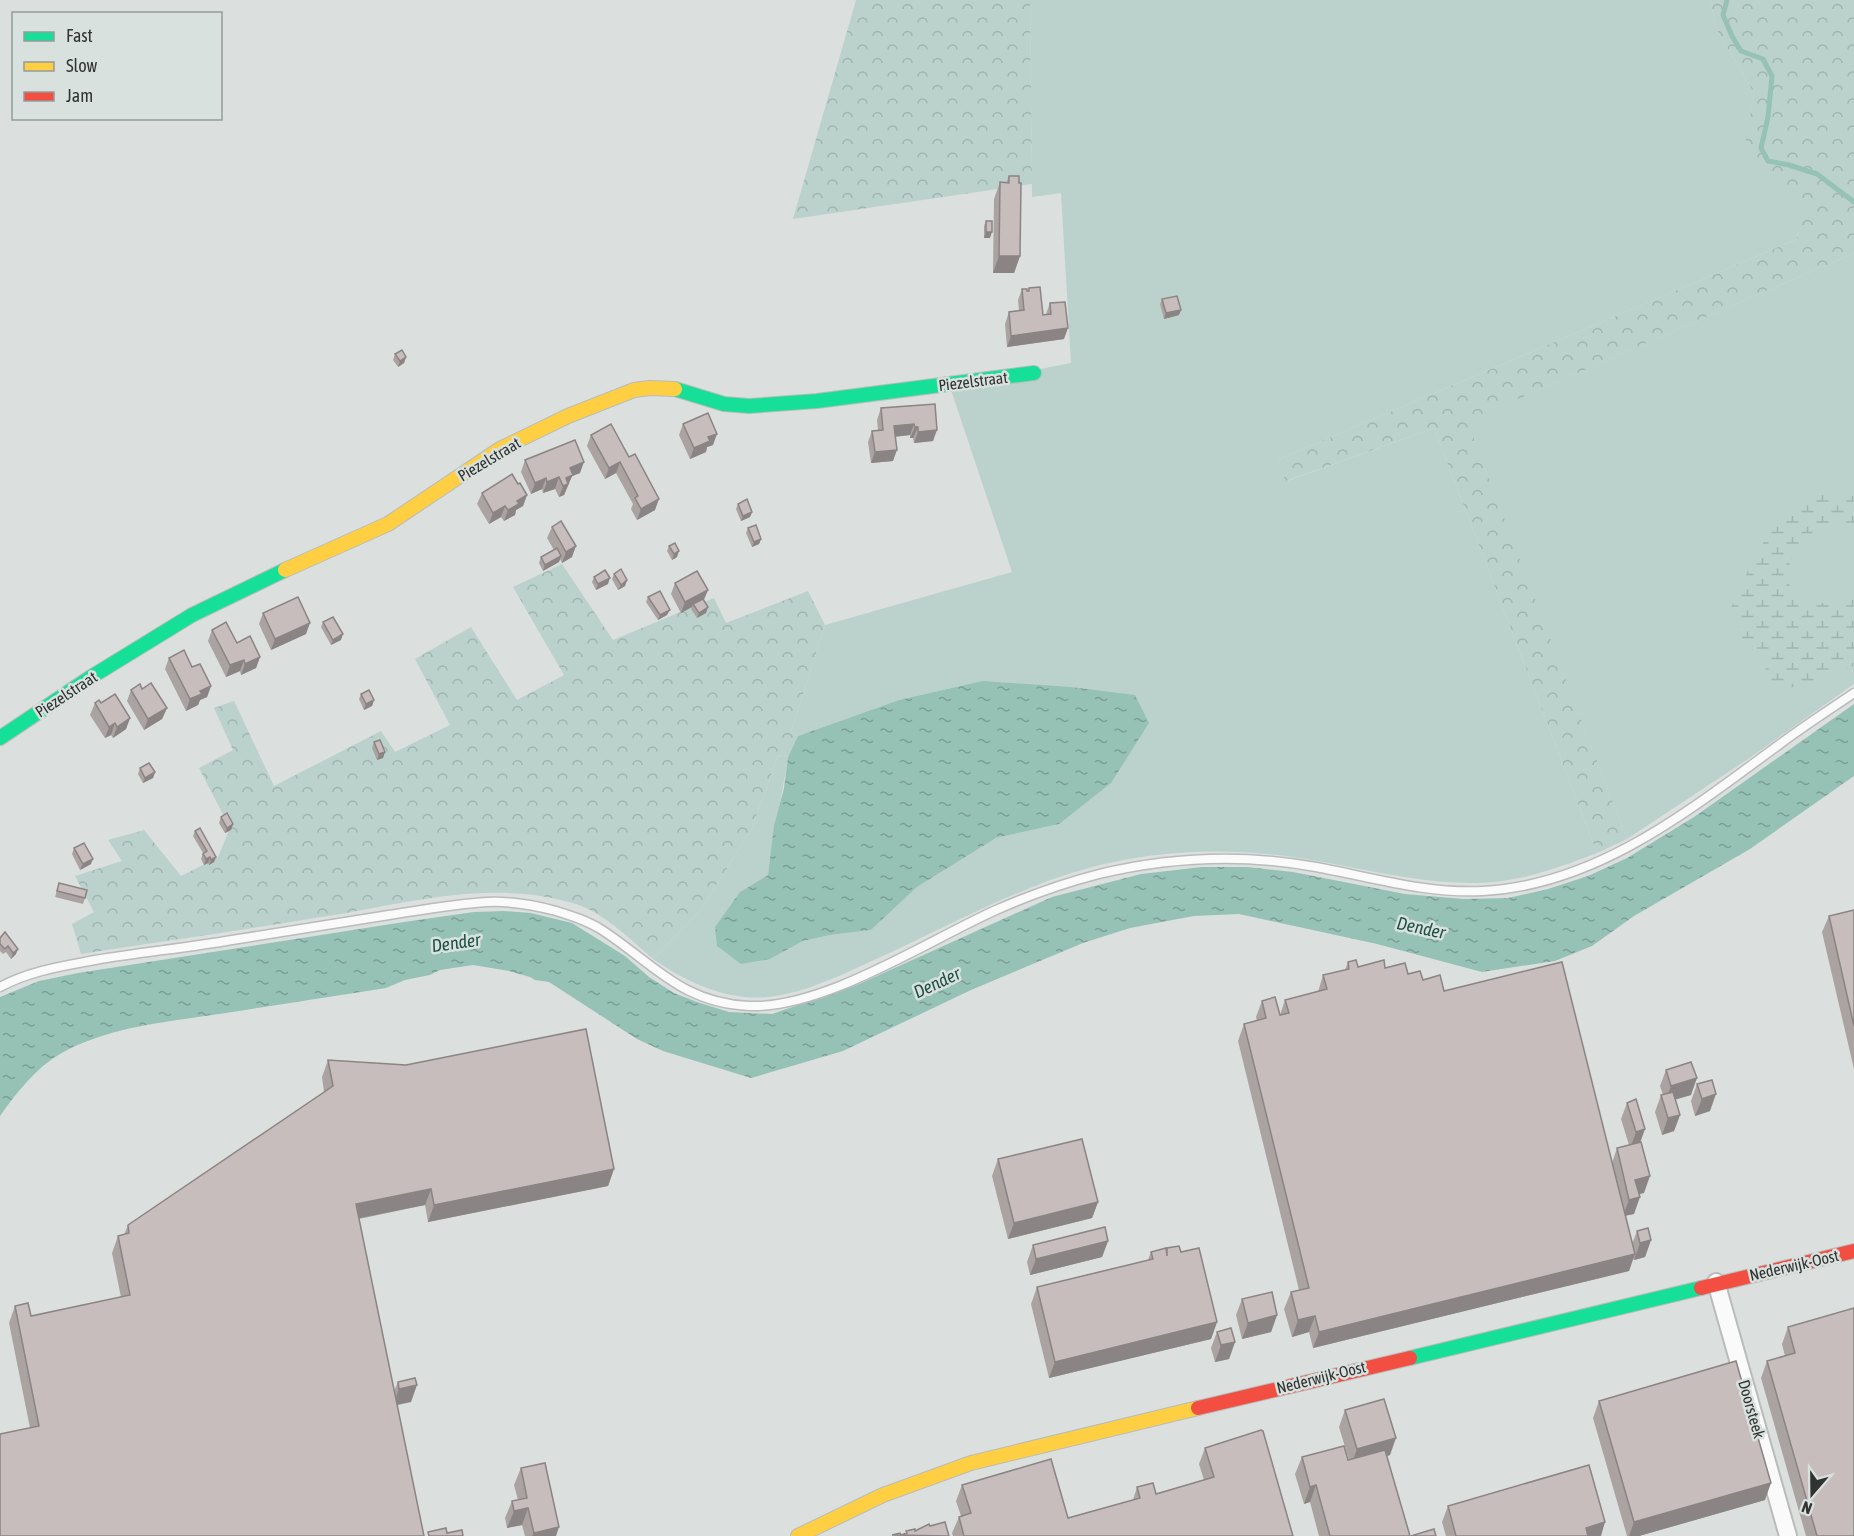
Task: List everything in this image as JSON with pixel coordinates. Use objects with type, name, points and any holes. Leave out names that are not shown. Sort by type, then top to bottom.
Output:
[{"type":"street","name":"Piezelstraat","points":[[0,738],[91,677],[192,615],[256,583],[388,525],[500,449],[568,417],[634,390],[650,387],[674,389],[724,404],[749,406],[817,401],[1034,373]]},
{"type":"street","name":"Nederwijk-Oost","points":[[798,1536],[844,1511],[909,1484],[971,1463],[1716,1282],[1854,1251]]},
{"type":"street","name":"Doorsteek","points":[[1716,1282],[1788,1536]]},
{"type":"lane","points":[[0,987],[22,977],[82,963],[446,905],[492,902],[529,904],[578,918],[600,928],[666,979],[701,996],[728,1004],[771,1005],[830,989],[996,910],[1052,888],[1103,873],[1147,866],[1228,859],[1274,861],[1432,889],[1459,891],[1509,889],[1566,875],[1597,864],[1627,849],[1688,810],[1854,693]]},
{"type":"green space","points":[[856,0],[1030,0],[1032,184],[793,219]]},
{"type":"green space","points":[[1030,0],[1710,0],[1717,30],[1754,93],[1745,150],[1802,201],[1797,239],[1277,460],[1287,481],[1434,428],[1597,853],[1524,877],[1477,883],[1434,881],[1278,855],[1195,852],[1139,857],[1085,869],[1034,886],[852,970],[798,991],[762,997],[744,997],[719,992],[685,978],[653,959],[701,910],[752,828],[778,755],[788,757],[768,875],[740,892],[770,959],[803,941],[871,930],[917,887],[996,838],[1059,824],[982,681],[899,700],[798,736],[791,732],[825,625],[1012,572],[950,387],[1071,363],[1061,193],[1032,197]]},
{"type":"green space","points":[[1710,0],[1854,0],[1854,253],[1467,421],[1627,839],[1597,853],[1434,428],[1286,481],[1277,460],[1797,239],[1801,201],[1744,150],[1754,93],[1717,30]]},
{"type":"green space","points":[[1854,253],[1854,684],[1748,759],[1627,839],[1466,421]]},
{"type":"green space","points":[[1821,495],[1854,496],[1854,524],[1818,526],[1794,553],[1784,579],[1802,598],[1826,604],[1854,593],[1854,666],[1772,693],[1763,660],[1746,647],[1731,608],[1752,562],[1779,516]]},
{"type":"green space","points":[[562,564],[613,640],[714,598],[726,623],[808,591],[825,625],[791,732],[798,736],[788,757],[778,755],[752,828],[701,910],[653,959],[617,928],[586,908],[543,896],[510,893],[445,896],[81,954],[72,924],[94,912],[75,876],[122,861],[108,840],[144,830],[181,876],[218,857],[230,828],[199,768],[233,750],[214,708],[234,701],[274,786],[381,731],[395,752],[450,725],[415,659],[471,627],[517,700],[564,675],[513,587]]},
{"type":"water","points":[[982,681],[1071,687],[1135,695],[1149,723],[1111,783],[1059,824],[996,838],[917,887],[871,930],[803,941],[770,959],[741,964],[717,946],[715,927],[740,892],[768,875],[774,826],[784,788],[788,757],[798,736],[899,700]]},
{"type":"water","name":"Dender","points":[[1854,704],[1854,776],[1750,849],[1634,916],[1592,946],[1555,961],[1482,972],[1377,944],[1239,914],[1194,916],[1130,928],[1083,943],[971,990],[843,1051],[751,1078],[663,1051],[637,1039],[549,982],[509,971],[473,965],[440,970],[386,988],[158,1023],[97,1037],[60,1054],[43,1066],[0,1116],[0,997],[39,981],[404,922],[474,912],[503,911],[531,913],[572,923],[625,956],[649,977],[674,993],[697,1002],[729,1012],[772,1014],[857,985],[1052,897],[1141,874],[1202,867],[1247,867],[1293,872],[1405,894],[1464,899],[1508,898],[1548,889],[1588,876],[1627,858],[1694,817]]},
{"type":"building","points":[[1009,176],[1019,176],[1019,183],[1021,183],[1020,256],[999,256],[1000,182],[1009,183]]},
{"type":"building","points":[[986,221],[992,221],[992,232],[986,232]]},
{"type":"building","points":[[1040,287],[1043,315],[1051,314],[1050,303],[1065,302],[1068,328],[1011,336],[1009,312],[1024,310],[1022,289],[1029,291],[1029,288]]},
{"type":"building","points":[[1177,296],[1181,310],[1166,313],[1162,299]]},
{"type":"building","points":[[402,350],[406,357],[400,361],[395,354]]},
{"type":"building","points":[[935,404],[937,430],[918,432],[918,427],[914,424],[894,426],[897,450],[875,452],[872,431],[883,430],[881,408]]},
{"type":"building","points":[[708,413],[717,434],[708,437],[710,441],[694,448],[683,424]]},
{"type":"building","points":[[611,424],[629,457],[635,454],[659,499],[641,509],[635,498],[638,496],[620,462],[609,468],[591,435]]},
{"type":"building","points":[[575,440],[584,462],[570,468],[573,475],[566,478],[568,484],[563,486],[559,477],[547,482],[546,478],[535,483],[525,460]]},
{"type":"building","points":[[512,474],[527,495],[517,501],[519,504],[508,510],[505,506],[493,513],[482,493]]},
{"type":"building","points":[[747,499],[752,512],[743,516],[738,504]]},
{"type":"building","points":[[561,521],[576,546],[566,552],[552,527]]},
{"type":"building","points":[[756,525],[761,539],[754,542],[748,528]]},
{"type":"building","points":[[675,543],[679,551],[674,554],[669,546]]},
{"type":"building","points":[[557,548],[561,556],[545,565],[541,557]]},
{"type":"building","points":[[621,569],[627,580],[621,585],[614,574]]},
{"type":"building","points":[[605,570],[610,578],[598,584],[594,577]]},
{"type":"building","points":[[697,571],[708,590],[685,602],[675,583]]},
{"type":"building","points":[[660,591],[670,610],[660,615],[648,597]]},
{"type":"building","points":[[298,597],[310,623],[275,639],[263,613]]},
{"type":"building","points":[[703,599],[708,607],[699,613],[693,604]]},
{"type":"building","points":[[333,617],[343,634],[333,640],[323,622]]},
{"type":"building","points":[[226,622],[237,643],[250,636],[260,657],[245,664],[244,660],[230,665],[212,630]]},
{"type":"building","points":[[184,650],[192,667],[200,664],[211,686],[200,691],[202,694],[190,699],[169,658]]},
{"type":"building","points":[[151,683],[167,708],[148,719],[131,690],[140,684],[142,689]]},
{"type":"building","points":[[369,690],[374,700],[366,704],[361,694]]},
{"type":"building","points":[[115,694],[130,718],[117,727],[115,723],[109,727],[95,703],[99,700],[101,703]]},
{"type":"building","points":[[380,740],[385,752],[379,754],[374,742]]},
{"type":"building","points":[[149,763],[155,772],[145,778],[140,768]]},
{"type":"building","points":[[227,813],[233,824],[227,828],[221,817]]},
{"type":"building","points":[[200,828],[216,857],[211,860],[210,857],[206,859],[203,854],[207,851],[195,831]]},
{"type":"building","points":[[84,843],[93,859],[83,864],[74,848]]},
{"type":"building","points":[[59,883],[87,890],[85,898],[57,891]]},
{"type":"building","points":[[1854,910],[1854,1026],[1829,916]]},
{"type":"building","points":[[5,932],[18,949],[13,953],[8,946],[5,949],[0,944],[0,938]]},
{"type":"building","points":[[1356,960],[1358,967],[1384,960],[1385,968],[1405,963],[1408,974],[1420,971],[1423,980],[1440,975],[1444,991],[1562,962],[1635,1254],[1319,1332],[1315,1316],[1298,1320],[1291,1292],[1309,1288],[1244,1024],[1266,1018],[1262,1001],[1275,997],[1280,1015],[1289,1013],[1285,1000],[1327,989],[1323,975],[1349,969],[1348,962]]},
{"type":"building","points":[[586,1029],[614,1169],[434,1205],[431,1189],[356,1204],[424,1536],[0,1536],[0,1434],[39,1426],[15,1306],[28,1303],[31,1316],[130,1295],[118,1236],[129,1233],[128,1225],[333,1086],[328,1060],[406,1065]]},
{"type":"building","points":[[1691,1062],[1697,1078],[1671,1086],[1666,1070]]},
{"type":"building","points":[[1712,1080],[1716,1094],[1702,1099],[1697,1084]]},
{"type":"building","points":[[1673,1092],[1680,1115],[1668,1118],[1661,1095]]},
{"type":"building","points":[[1636,1099],[1645,1129],[1636,1132],[1627,1103]]},
{"type":"building","points":[[1082,1139],[1098,1202],[1014,1223],[998,1159]]},
{"type":"building","points":[[1641,1142],[1650,1176],[1635,1180],[1640,1197],[1629,1200],[1617,1148]]},
{"type":"building","points":[[1105,1227],[1108,1241],[1036,1259],[1033,1245]]},
{"type":"building","points":[[1648,1228],[1651,1240],[1640,1243],[1637,1231]]},
{"type":"building","points":[[1179,1246],[1181,1252],[1199,1248],[1217,1322],[1055,1362],[1037,1287],[1153,1259],[1151,1252],[1166,1248],[1167,1256],[1167,1248]]},
{"type":"building","points":[[1272,1292],[1277,1315],[1248,1323],[1242,1299]]},
{"type":"building","points":[[1854,1308],[1854,1536],[1817,1536],[1767,1361],[1795,1353],[1788,1327]]},
{"type":"building","points":[[1231,1328],[1235,1342],[1221,1345],[1217,1332]]},
{"type":"building","points":[[1736,1361],[1771,1483],[1634,1522],[1599,1401]]},
{"type":"building","points":[[415,1378],[417,1385],[399,1389],[398,1382]]},
{"type":"building","points":[[1384,1399],[1396,1438],[1357,1449],[1345,1410]]},
{"type":"building","points":[[1261,1430],[1293,1536],[964,1536],[959,1517],[971,1513],[962,1485],[1051,1459],[1068,1518],[1140,1498],[1137,1487],[1153,1483],[1156,1494],[1214,1477],[1205,1448]]},
{"type":"building","points":[[1344,1446],[1348,1460],[1385,1450],[1410,1536],[1330,1536],[1316,1485],[1310,1487],[1302,1457]]},
{"type":"building","points":[[545,1463],[559,1527],[534,1533],[528,1508],[514,1511],[512,1501],[527,1498],[521,1468]]},
{"type":"building","points":[[1589,1465],[1605,1522],[1586,1528],[1588,1536],[1456,1536],[1448,1506]]},
{"type":"building","points":[[945,1522],[949,1536],[892,1535],[900,1533],[901,1535],[907,1533],[906,1531],[915,1529],[915,1531],[929,1524],[930,1526]]},
{"type":"building","points":[[446,1528],[447,1533],[462,1530],[463,1536],[429,1536],[428,1532]]},
{"type":"building","points":[[1434,1529],[1436,1536],[1411,1536]]},
{"type":"waterway","points":[[1727,0],[1723,15],[1732,36],[1741,51],[1763,59],[1772,76],[1768,117],[1761,148],[1768,161],[1817,174],[1854,202]]},
{"type":"traffic: fast","points":[[675,389],[724,404],[749,406],[817,401],[1034,373]]},
{"type":"traffic: fast","points":[[0,738],[91,677],[192,615],[285,570]]},
{"type":"traffic: fast","points":[[1410,1358],[1701,1288]]},
{"type":"traffic: slow","points":[[285,570],[388,524],[500,449],[568,416],[634,390],[675,389]]},
{"type":"traffic: slow","points":[[798,1536],[883,1495],[971,1463],[1198,1408]]},
{"type":"traffic: jam","points":[[1701,1288],[1854,1251]]},
{"type":"traffic: jam","points":[[1198,1408],[1410,1358]]}]
